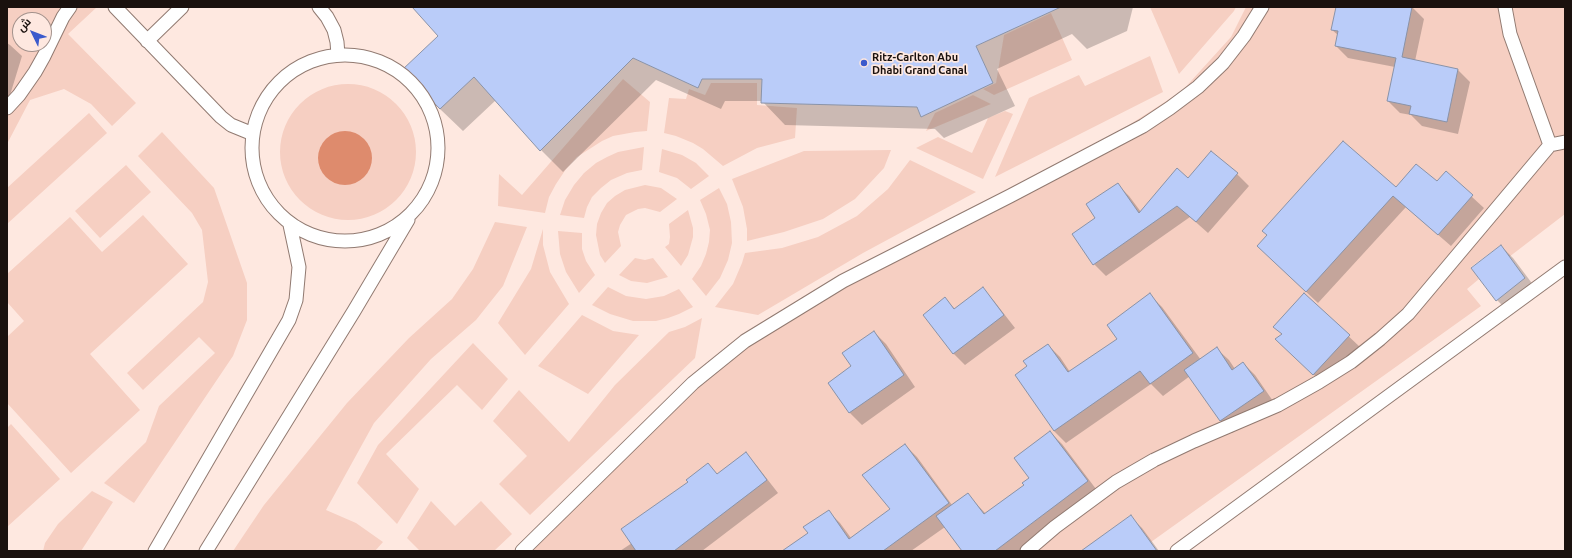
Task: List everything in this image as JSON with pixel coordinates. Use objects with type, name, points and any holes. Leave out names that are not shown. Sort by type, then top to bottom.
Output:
[{"type":"lane","points":[[7,108],[19,95],[35,72],[63,17],[70,7]]},
{"type":"lane","points":[[115,7],[221,117],[231,125],[253,134]]},
{"type":"lane","points":[[147,41],[182,7]]},
{"type":"lane","points":[[319,7],[327,17],[334,30],[338,55]]},
{"type":"lane","points":[[522,551],[693,383],[745,342],[843,281],[1143,126],[1198,87],[1223,63],[1244,36],[1262,7]]},
{"type":"lane","points":[[1505,7],[1510,34],[1550,145]]},
{"type":"lane","points":[[206,551],[354,312],[413,211],[425,196],[437,162],[437,137],[435,125],[419,92],[392,68],[374,60],[356,56],[338,55],[318,59],[299,68],[282,80],[268,95],[258,113],[253,134],[251,154],[255,175],[263,194],[275,211],[290,225],[314,237],[341,242],[368,239],[392,228],[413,211]]},
{"type":"lane","points":[[1027,551],[1055,527],[1116,482],[1154,460],[1278,405],[1319,382],[1350,362],[1380,339],[1408,314],[1550,145],[1565,142]]},
{"type":"lane","points":[[155,551],[290,320],[296,300],[299,267],[290,225]]},
{"type":"lane","points":[[1178,551],[1565,267]]},
{"type":"shaded area","points":[[7,7],[97,7],[68,34],[136,103],[112,126],[91,104],[64,89],[30,100],[7,144]]},
{"type":"shaded area","points":[[1150,7],[1236,7],[1179,74]]},
{"type":"shaded area","points":[[1246,7],[1565,7],[1565,214],[1509,257],[1501,245],[1471,267],[1479,279],[1467,289],[1481,306],[1151,542],[1131,515],[1101,537],[1104,543],[1093,551],[521,551],[548,526],[571,494],[661,406],[733,345],[1010,196],[1126,127],[1182,91],[1231,37]]},
{"type":"shaded area","points":[[1051,13],[1072,60],[994,95],[983,89],[996,83],[1004,35]]},
{"type":"shaded area","points":[[1150,56],[1163,92],[995,177],[1029,98],[1079,75],[1085,86]]},
{"type":"shaded area","points":[[623,79],[650,102],[647,131],[613,136],[602,141],[577,157],[566,169],[556,184],[549,197],[545,213],[498,206],[499,174],[522,195]]},
{"type":"shaded area","points":[[711,83],[757,83],[757,105],[797,108],[795,138],[757,148],[723,166],[703,149],[693,143],[664,133],[669,98],[686,99],[689,89],[705,95]]},
{"type":"shaded area","points":[[341,84],[355,84],[374,89],[396,104],[411,126],[415,139],[415,165],[411,178],[396,200],[374,215],[355,220],[341,220],[322,215],[300,200],[285,178],[280,159],[280,145],[285,126],[300,104],[322,89]]},
{"type":"shaded area","points":[[973,95],[991,104],[926,131],[935,113]]},
{"type":"shaded area","points":[[1005,111],[1013,114],[983,179],[916,148],[938,137],[972,153],[988,118]]},
{"type":"shaded area","points":[[89,113],[107,133],[7,224],[7,188]]},
{"type":"shaded area","points":[[345,131],[355,133],[364,139],[370,148],[372,158],[370,168],[364,177],[355,183],[345,185],[335,183],[326,177],[320,168],[318,158],[320,148],[326,139],[335,133]]},
{"type":"shaded area","points":[[162,132],[214,188],[247,283],[247,320],[233,356],[134,503],[104,483],[146,442],[159,406],[215,353],[199,337],[143,390],[127,373],[203,302],[208,282],[202,230],[192,213],[138,156]]},
{"type":"shaded area","points":[[644,147],[642,170],[627,173],[611,180],[601,188],[592,197],[584,218],[560,215],[565,200],[574,185],[584,173],[596,163],[618,152]]},
{"type":"shaded area","points":[[662,149],[682,155],[696,163],[709,176],[691,189],[677,178],[659,172]]},
{"type":"shaded area","points":[[891,150],[884,168],[855,199],[823,219],[784,232],[747,241],[747,229],[743,207],[732,179],[804,151]]},
{"type":"shaded area","points":[[910,160],[976,192],[863,253],[758,315],[715,307],[733,284],[745,253],[782,248],[818,237],[857,216],[888,189]]},
{"type":"shaded area","points":[[126,165],[151,192],[100,238],[75,211]]},
{"type":"shaded area","points":[[645,185],[661,188],[677,199],[660,212],[645,208],[638,209],[626,215],[618,232],[621,246],[605,263],[600,255],[596,235],[597,224],[601,213],[607,203],[615,196],[625,190]]},
{"type":"shaded area","points":[[719,188],[727,204],[731,222],[732,243],[728,260],[720,278],[706,296],[692,279],[701,266],[709,242],[710,230],[706,214],[700,200]]},
{"type":"shaded area","points":[[688,210],[693,228],[693,237],[688,255],[681,266],[665,247],[669,244],[669,224]]},
{"type":"shaded area","points":[[143,215],[188,264],[90,354],[140,410],[71,473],[7,403],[7,337],[24,321],[7,302],[7,274],[70,217],[102,252]]},
{"type":"shaded area","points":[[495,222],[527,227],[503,286],[476,320],[431,359],[374,423],[326,510],[356,523],[383,542],[375,551],[233,551],[264,505],[347,403],[409,338],[452,299],[473,269]]},
{"type":"shaded area","points":[[543,229],[543,245],[550,272],[569,304],[525,355],[498,323],[531,269]]},
{"type":"shaded area","points":[[558,231],[582,233],[582,249],[586,261],[595,275],[579,293],[566,272],[560,254]]},
{"type":"shaded area","points":[[635,258],[645,260],[653,258],[668,277],[647,283],[631,281],[619,275]]},
{"type":"shaded area","points":[[608,287],[626,296],[646,299],[664,296],[679,289],[693,307],[679,314],[656,321],[633,321],[610,314],[592,305]]},
{"type":"shaded area","points":[[582,315],[613,331],[639,335],[588,394],[538,366]]},
{"type":"shaded area","points":[[702,318],[695,358],[530,515],[499,484],[527,456],[493,421],[519,390],[569,442],[615,385],[669,332],[685,327]]},
{"type":"shaded area","points":[[473,343],[508,379],[482,410],[457,385],[386,454],[419,489],[397,524],[357,483],[378,445]]},
{"type":"shaded area","points":[[11,424],[60,479],[7,527],[7,428]]},
{"type":"shaded area","points":[[92,491],[113,502],[81,551],[43,551],[45,543],[58,524]]},
{"type":"shaded area","points":[[431,501],[455,526],[481,501],[512,534],[494,551],[420,551],[407,538]]},
{"type":"building","points":[[412,7],[1061,7],[976,46],[993,83],[921,117],[917,107],[761,103],[762,79],[702,79],[698,88],[633,58],[540,151],[474,77],[440,109],[402,70],[438,36]]},
{"type":"building","points":[[1336,7],[1412,7],[1402,57],[1458,69],[1447,122],[1409,114],[1411,106],[1387,101],[1396,58],[1335,46],[1338,31],[1331,30]]},
{"type":"building","points":[[1343,141],[1396,187],[1416,164],[1437,181],[1446,171],[1473,195],[1438,235],[1393,196],[1306,292],[1257,246],[1267,235],[1262,231]]},
{"type":"building","points":[[1211,151],[1238,173],[1196,222],[1177,206],[1093,265],[1072,234],[1095,218],[1086,204],[1118,183],[1139,213],[1177,168],[1188,178]]},
{"type":"building","points":[[1501,245],[1525,278],[1496,301],[1471,268]]},
{"type":"building","points":[[983,287],[1004,315],[953,354],[923,315],[945,297],[954,309]]},
{"type":"building","points":[[1150,293],[1193,353],[1150,384],[1140,371],[1054,431],[1015,375],[1027,366],[1023,361],[1048,344],[1068,372],[1117,339],[1107,325]]},
{"type":"building","points":[[1304,293],[1350,335],[1313,375],[1275,339],[1282,334],[1273,327]]},
{"type":"building","points":[[874,331],[904,375],[849,413],[828,383],[851,366],[842,353]]},
{"type":"building","points":[[1217,347],[1232,370],[1243,362],[1264,391],[1220,421],[1184,370]]},
{"type":"building","points":[[1050,431],[1088,481],[995,551],[962,551],[936,516],[968,493],[984,514],[1024,485],[1022,483],[1029,478],[1014,458]]},
{"type":"building","points":[[905,444],[949,503],[883,551],[782,551],[808,533],[803,527],[829,510],[849,539],[890,509],[862,475]]},
{"type":"building","points":[[746,452],[767,480],[674,551],[636,551],[621,529],[688,482],[686,480],[708,463],[717,474]]},
{"type":"building","points":[[1131,515],[1157,551],[1081,551]]},
{"type":"place","name":"Ritz-Carlton Abu Dhabi Grand Canal","points":[[864,63]]}]
